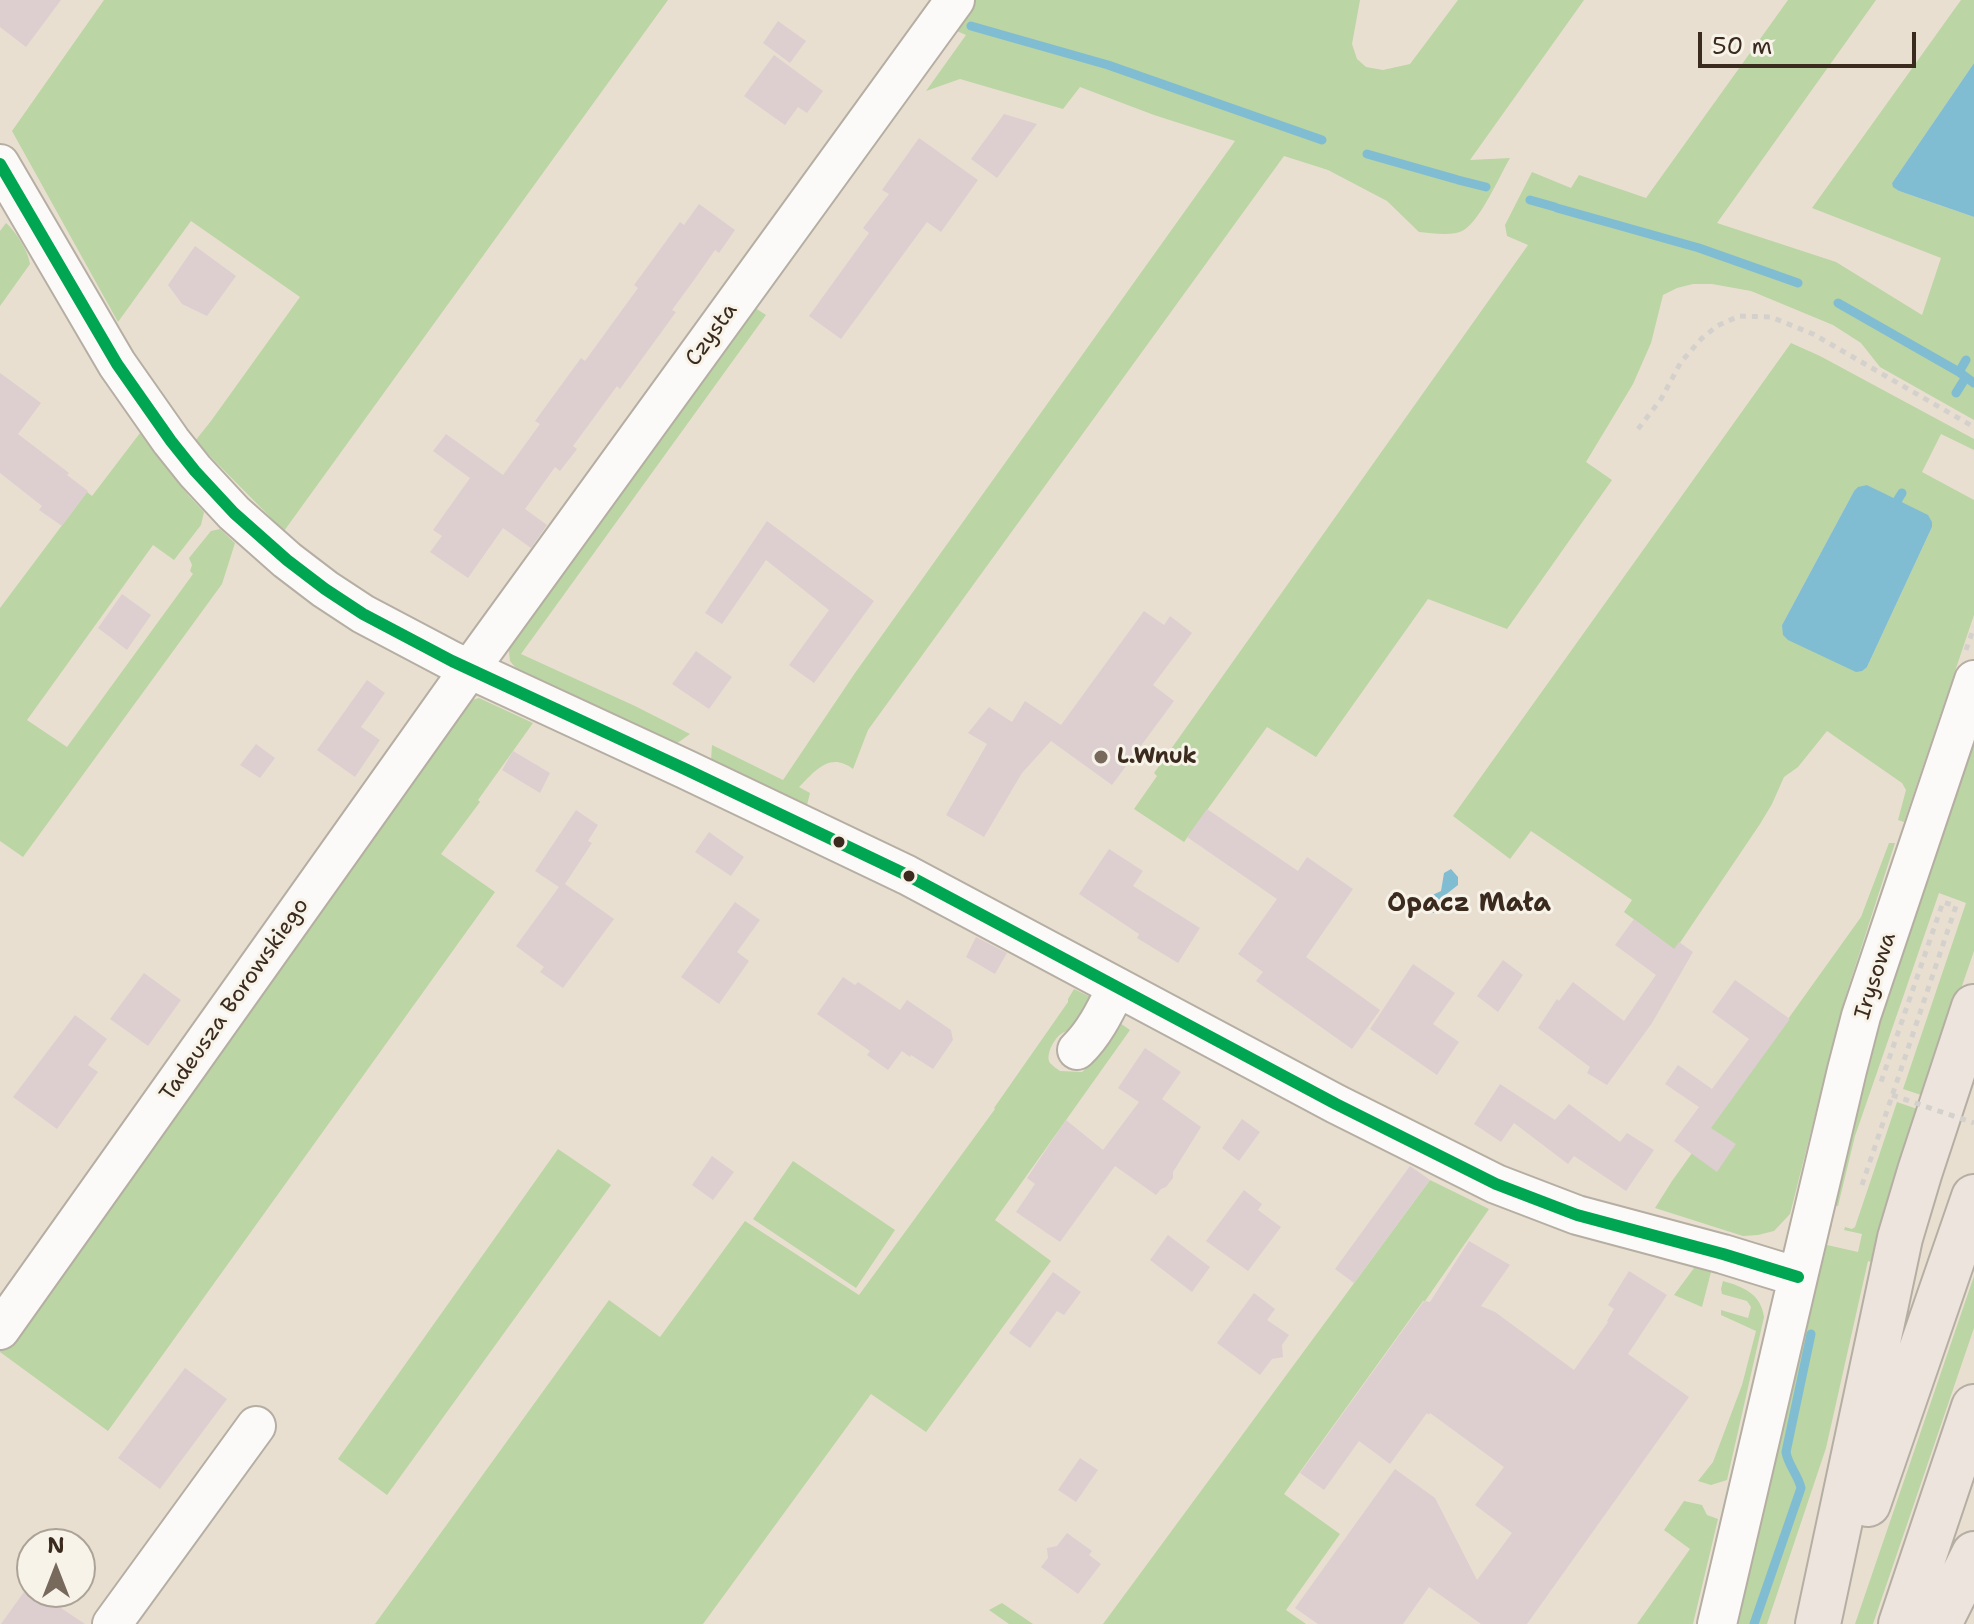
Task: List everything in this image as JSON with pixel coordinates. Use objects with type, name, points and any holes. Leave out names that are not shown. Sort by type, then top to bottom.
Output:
[{"type":"highway","points":[[1818,1624],[1900,1238],[1974,1007]]},
{"type":"highway","points":[[1827,1624],[1974,1197]]},
{"type":"highway","points":[[1901,1624],[1974,1407]]},
{"type":"highway","points":[[1939,1624],[1974,1554]]},
{"type":"street","name":"Czysta","points":[[469,670],[955,0]]},
{"type":"street","points":[[0,164],[117,364],[171,441],[258,536],[325,589],[363,614],[469,670],[907,875],[1336,1104],[1511,1191],[1577,1215],[1798,1277]]},
{"type":"street","name":"Tadeusza Borowskiego","points":[[0,1330],[469,670]]},
{"type":"street","name":"Irysowa","points":[[1717,1624],[1861,1016],[1974,680]]},
{"type":"street","points":[[1077,1050],[1098,1023],[1117,987]]},
{"type":"street","points":[[112,1624],[256,1426]]},
{"type":"path","points":[[1638,429],[1661,399],[1681,362],[1701,339],[1717,326],[1739,316],[1771,317],[1813,334],[1974,427]]},
{"type":"path","points":[[1862,1185],[1956,906],[1943,902],[1877,1093]]},
{"type":"path","points":[[1892,1095],[1974,1123]]},
{"type":"green space","points":[[104,0],[668,0],[284,531],[195,441],[300,297],[191,221],[118,322],[12,131]]},
{"type":"green space","points":[[972,0],[1360,0],[1352,44],[1357,59],[1366,67],[1383,70],[1410,64],[1458,0],[1584,0],[1470,160],[1510,158],[1483,207],[1464,230],[1448,234],[1419,232],[1387,201],[1328,170],[1284,156],[868,730],[853,769],[837,762],[823,765],[799,787],[810,793],[807,805],[711,760],[712,745],[783,780],[855,673],[1235,141],[1080,87],[1063,109],[960,79],[926,91],[966,35],[952,29]]},
{"type":"green space","points":[[1788,0],[1876,0],[1717,223],[1836,262],[1922,315],[1941,258],[1812,208],[1961,0],[1974,0],[1974,63],[1892,183],[1899,191],[1974,217],[1974,420],[1880,367],[1861,343],[1833,325],[1751,291],[1712,284],[1677,288],[1663,295],[1651,343],[1633,384],[1586,462],[1612,480],[1507,629],[1428,599],[1316,757],[1267,727],[1184,842],[1134,809],[1157,776],[1154,773],[1528,245],[1507,236],[1505,225],[1532,172],[1571,188],[1579,175],[1646,198]]},
{"type":"green space","points":[[6,223],[21,242],[30,264],[0,306],[0,231]]},
{"type":"green space","points":[[749,304],[766,315],[521,654],[690,734],[676,744],[519,672],[510,661],[508,643]]},
{"type":"green space","points":[[1791,343],[1974,439],[1974,450],[1941,434],[1922,472],[1974,500],[1974,615],[1904,822],[1898,820],[1906,790],[1902,783],[1827,731],[1798,767],[1784,777],[1760,824],[1675,950],[1624,912],[1632,900],[1531,831],[1510,859],[1453,816]],"holes":[[[1867,485],[1897,501],[1932,527],[1867,667],[1782,625],[1854,491]]]},
{"type":"green space","points":[[140,433],[204,512],[201,525],[174,560],[153,545],[27,720],[67,747],[193,574],[189,558],[211,531],[220,529],[235,543],[222,584],[23,857],[0,841],[0,608],[87,492],[92,496]]},
{"type":"green space","points":[[479,698],[533,723],[441,854],[495,892],[108,1431],[0,1349],[472,700]]},
{"type":"green space","points":[[1974,723],[1974,951],[1924,1096],[1903,1089],[1966,903],[1939,893],[1855,1136],[1838,1206],[1829,1206],[1871,1032]]},
{"type":"green space","points":[[1889,843],[1895,843],[1844,1001],[1790,1214],[1774,1231],[1743,1236],[1655,1208],[1861,917]]},
{"type":"green space","points":[[1074,989],[1099,1001],[1080,1030],[1063,1033],[1053,1043],[1049,1060],[1060,1071],[1082,1072],[1094,1061],[1110,1016],[1130,1030],[995,1220],[1051,1261],[926,1432],[871,1394],[703,1624],[375,1624],[609,1300],[660,1337],[745,1221],[859,1295],[995,1109]]},
{"type":"green space","points":[[1897,1102],[1920,1110],[1874,1263],[1868,1261],[1826,1448],[1767,1624],[1736,1624],[1783,1408],[1811,1307],[1825,1223],[1832,1224],[1827,1245],[1858,1252],[1862,1234],[1844,1230],[1845,1227],[1855,1227]]},
{"type":"green space","points":[[558,1149],[611,1185],[387,1495],[338,1459]]},
{"type":"green space","points":[[793,1161],[895,1230],[856,1288],[753,1219]]},
{"type":"green space","points":[[1430,1180],[1489,1209],[1284,1494],[1340,1534],[1286,1610],[1306,1624],[1103,1624]]},
{"type":"green space","points":[[1697,1264],[1710,1268],[1711,1272],[1702,1307],[1674,1295]]},
{"type":"green space","points":[[1974,1276],[1974,1328],[1873,1624],[1855,1624]]},
{"type":"green space","points":[[1723,1281],[1755,1297],[1764,1317],[1727,1480],[1711,1485],[1698,1481],[1713,1462],[1742,1385],[1756,1331],[1721,1315],[1721,1310],[1748,1318],[1751,1307],[1747,1301],[1722,1294]]},
{"type":"green space","points":[[1684,1501],[1702,1505],[1707,1515],[1718,1519],[1693,1624],[1637,1624],[1690,1549],[1664,1530]]},
{"type":"green space","points":[[1002,1603],[1033,1624],[1009,1624],[989,1610]]},
{"type":"water","points":[[1974,63],[1974,217],[1899,191],[1892,183]]},
{"type":"water","points":[[1867,485],[1928,515],[1932,527],[1867,667],[1856,672],[1788,640],[1783,635],[1782,625],[1854,491]]},
{"type":"water","points":[[1451,869],[1458,877],[1458,885],[1444,896],[1438,911],[1433,913],[1424,906],[1426,898],[1441,891],[1444,873]]},
{"type":"building","points":[[0,0],[61,0],[26,47],[0,27]]},
{"type":"building","points":[[778,21],[806,41],[790,63],[763,43]]},
{"type":"building","points":[[774,55],[823,91],[807,113],[798,107],[785,125],[744,96]]},
{"type":"building","points":[[1004,114],[1037,124],[997,178],[971,159]]},
{"type":"building","points":[[919,138],[978,180],[941,232],[927,222],[841,339],[809,316],[869,233],[863,228],[889,194],[882,190]]},
{"type":"building","points":[[699,204],[735,230],[719,253],[715,250],[672,310],[676,312],[620,389],[617,386],[573,446],[577,449],[560,471],[555,467],[525,509],[547,525],[531,548],[503,528],[468,578],[430,552],[442,536],[433,530],[470,478],[433,451],[446,434],[503,475],[540,424],[535,421],[581,358],[585,361],[638,288],[634,285],[680,222],[684,225]]},
{"type":"building","points":[[195,246],[236,276],[207,316],[182,304],[168,285]]},
{"type":"building","points":[[0,373],[41,403],[18,434],[88,491],[62,526],[39,510],[42,506],[0,473]]},
{"type":"building","points":[[767,521],[874,601],[814,683],[789,665],[829,610],[766,560],[722,624],[705,613]]},
{"type":"building","points":[[122,594],[151,615],[127,650],[98,628]]},
{"type":"building","points":[[1144,611],[1164,625],[1170,616],[1192,633],[1153,685],[1174,701],[1112,785],[1051,741],[1022,773],[984,837],[946,815],[987,744],[968,733],[989,707],[1012,722],[1025,701],[1061,725]]},
{"type":"building","points":[[696,651],[732,677],[709,709],[672,684]]},
{"type":"building","points":[[367,680],[385,693],[361,727],[380,740],[355,777],[317,750]]},
{"type":"building","points":[[256,744],[275,758],[260,778],[240,765]]},
{"type":"building","points":[[513,751],[550,773],[540,793],[502,770]]},
{"type":"building","points":[[1207,809],[1298,871],[1307,857],[1353,889],[1306,957],[1380,1010],[1352,1049],[1256,981],[1263,972],[1238,954],[1277,899],[1187,837]]},
{"type":"building","points":[[576,810],[598,825],[588,841],[592,843],[565,884],[614,919],[563,988],[540,972],[544,967],[516,946],[559,887],[535,871]]},
{"type":"building","points":[[709,832],[744,857],[731,876],[695,852]]},
{"type":"building","points":[[1109,849],[1143,871],[1133,886],[1200,928],[1178,963],[1137,938],[1139,934],[1079,894]]},
{"type":"building","points":[[735,902],[760,920],[737,952],[749,961],[719,1004],[681,977]]},
{"type":"building","points":[[1634,919],[1674,949],[1679,942],[1693,952],[1652,1023],[1607,1085],[1587,1073],[1590,1067],[1538,1028],[1557,999],[1559,1001],[1573,982],[1624,1021],[1656,975],[1615,945]]},
{"type":"building","points":[[976,937],[1007,953],[995,974],[966,957]]},
{"type":"building","points":[[1503,960],[1523,975],[1498,1012],[1477,996]]},
{"type":"building","points":[[1413,964],[1455,993],[1433,1024],[1459,1042],[1437,1075],[1370,1029]]},
{"type":"building","points":[[144,973],[181,1000],[148,1046],[110,1019]]},
{"type":"building","points":[[843,977],[855,985],[858,982],[900,1010],[907,1000],[951,1030],[953,1040],[933,1069],[902,1051],[888,1070],[867,1055],[870,1051],[817,1014]]},
{"type":"building","points":[[1735,980],[1790,1019],[1711,1128],[1736,1144],[1717,1172],[1674,1141],[1699,1107],[1665,1084],[1678,1065],[1712,1089],[1749,1039],[1712,1012]]},
{"type":"building","points":[[75,1015],[107,1039],[88,1065],[98,1072],[57,1129],[13,1097]]},
{"type":"building","points":[[1145,1048],[1181,1072],[1162,1099],[1201,1127],[1166,1187],[1156,1195],[1115,1166],[1060,1242],[1016,1212],[1035,1184],[1027,1178],[1066,1120],[1103,1150],[1139,1102],[1118,1088]]},
{"type":"building","points":[[1500,1084],[1555,1120],[1569,1104],[1620,1142],[1627,1133],[1654,1150],[1626,1191],[1574,1156],[1568,1164],[1514,1123],[1501,1142],[1474,1124]]},
{"type":"building","points":[[1242,1119],[1260,1132],[1239,1161],[1222,1148]]},
{"type":"building","points":[[712,1156],[734,1172],[713,1200],[692,1185]]},
{"type":"building","points":[[1410,1166],[1430,1180],[1354,1283],[1335,1269]]},
{"type":"building","points":[[1244,1190],[1262,1204],[1258,1210],[1281,1227],[1248,1271],[1206,1241]]},
{"type":"building","points":[[1168,1235],[1210,1267],[1192,1292],[1150,1260]]},
{"type":"building","points":[[1469,1241],[1510,1265],[1481,1306],[1495,1312],[1574,1370],[1608,1322],[1614,1309],[1608,1305],[1629,1271],[1667,1295],[1628,1354],[1689,1397],[1527,1624],[1481,1624],[1429,1587],[1403,1624],[1318,1624],[1295,1608],[1395,1469],[1435,1498],[1477,1580],[1512,1533],[1475,1505],[1504,1467],[1430,1413],[1390,1464],[1359,1441],[1324,1490],[1300,1473],[1424,1301],[1430,1302]]},
{"type":"building","points":[[1053,1272],[1081,1292],[1064,1315],[1057,1311],[1030,1348],[1009,1333]]},
{"type":"building","points":[[1254,1293],[1275,1309],[1267,1320],[1289,1335],[1282,1345],[1283,1357],[1272,1359],[1260,1375],[1217,1343]]},
{"type":"building","points":[[185,1368],[227,1399],[160,1489],[118,1458]]},
{"type":"building","points":[[1080,1458],[1098,1470],[1076,1502],[1058,1490]]},
{"type":"building","points":[[1067,1533],[1092,1551],[1089,1555],[1101,1564],[1078,1594],[1041,1567],[1048,1558],[1047,1548],[1057,1546]]},
{"type":"building","points":[[16,1603],[16,1608],[61,1608],[85,1624],[1,1624]]},
{"type":"waterway","points":[[971,26],[1108,65],[1322,140]]},
{"type":"waterway","points":[[1367,154],[1455,179]]},
{"type":"waterway","points":[[1458,180],[1486,187]]},
{"type":"waterway","points":[[1530,200],[1555,207]]},
{"type":"waterway","points":[[1557,208],[1699,248],[1798,283]]},
{"type":"waterway","points":[[1838,303],[1974,383]]},
{"type":"waterway","points":[[1959,372],[1966,360]]},
{"type":"waterway","points":[[1956,393],[1966,377]]},
{"type":"waterway","points":[[1897,501],[1902,493]]},
{"type":"waterway","points":[[1754,1624],[1801,1488],[1786,1452],[1811,1334]]},
{"type":"transit line","points":[[0,164],[117,364],[195,471],[234,513],[287,560],[363,614],[452,661],[907,875],[1336,1104],[1496,1184],[1577,1215],[1798,1277]]},
{"type":"place","name":"L.Wnuk","points":[[1101,757]]},
{"type":"district","name":"Opacz Mała","points":[[1469,904]]}]
